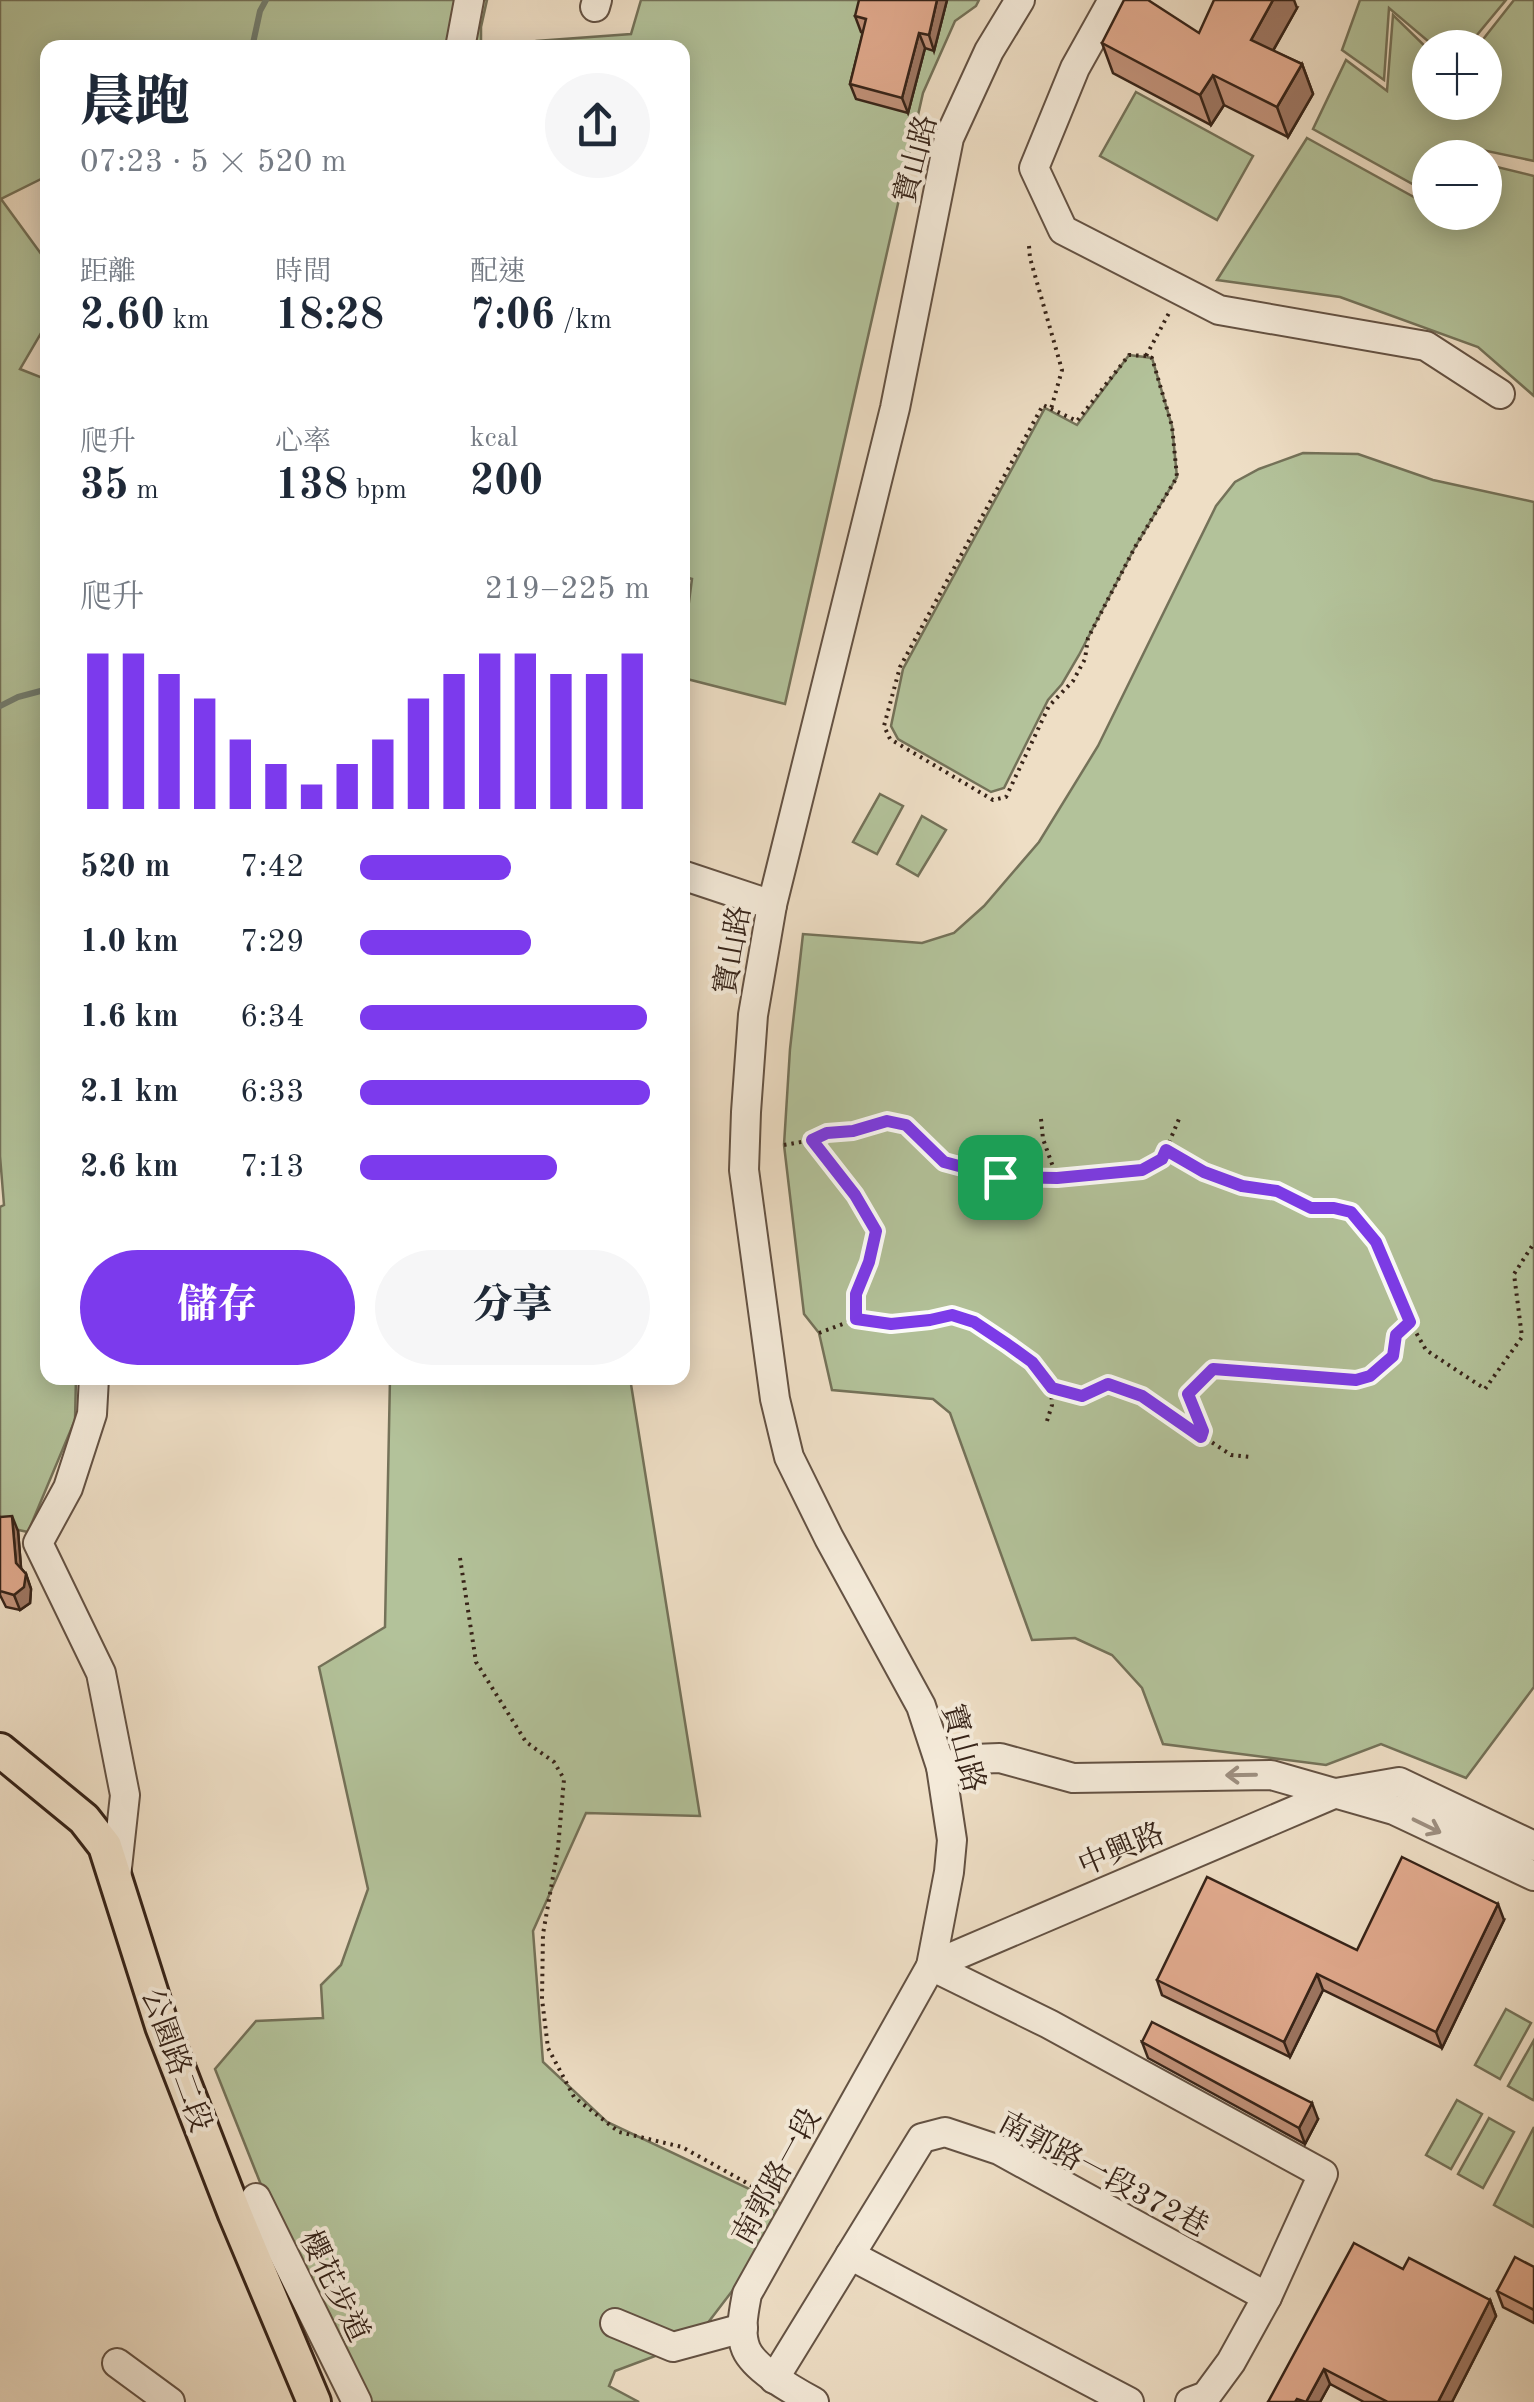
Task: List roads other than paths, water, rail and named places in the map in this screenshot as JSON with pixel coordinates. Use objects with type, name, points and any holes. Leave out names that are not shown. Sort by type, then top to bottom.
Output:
[{"type":"main road","name":"公園路二段","points":[[0,1750],[84,1819],[105,1846],[175,2060],[314,2402]]},
{"type":"street","points":[[462,40],[469,0]]},
{"type":"street","name":"寶山路","points":[[931,1966],[952,1840],[941,1767],[921,1706],[789,1457],[775,1399],[744,1170],[746,1112],[753,1015],[772,905],[895,408],[949,138],[989,51],[1020,0]]},
{"type":"street","points":[[1113,0],[1074,68],[1034,168],[1062,230],[1219,310],[1426,346],[1500,394]]},
{"type":"street","points":[[690,878],[772,905]]},
{"type":"street","points":[[94,1385],[92,1414],[68,1488],[38,1543],[101,1673],[126,1795],[115,1883]]},
{"type":"street","points":[[941,1767],[972,1758],[1000,1758],[1074,1778],[1270,1775],[1394,1810],[1534,1876]]},
{"type":"street","name":"中興路","points":[[931,1966],[1336,1793],[1399,1782],[1534,1846]]},
{"type":"street","points":[[931,1966],[1049,2024],[1323,2174],[1267,2297],[1231,2362],[1206,2396],[1190,2402]]},
{"type":"street","name":"南郭路一段","points":[[743,2328],[747,2294],[931,1966]]},
{"type":"street","name":"南郭路一段372巷","points":[[774,2379],[922,2138],[945,2132],[999,2150],[1267,2297]]},
{"type":"street","name":"櫻花步道","points":[[256,2198],[357,2402]]},
{"type":"street","points":[[850,2255],[1129,2402]]},
{"type":"street","points":[[615,2324],[674,2347],[743,2328],[746,2350],[774,2379],[814,2402]]},
{"type":"street","points":[[117,2363],[170,2402]]},
{"type":"waterway","points":[[254,40],[266,0]]},
{"type":"waterway","points":[[0,706],[40,691]]}]
